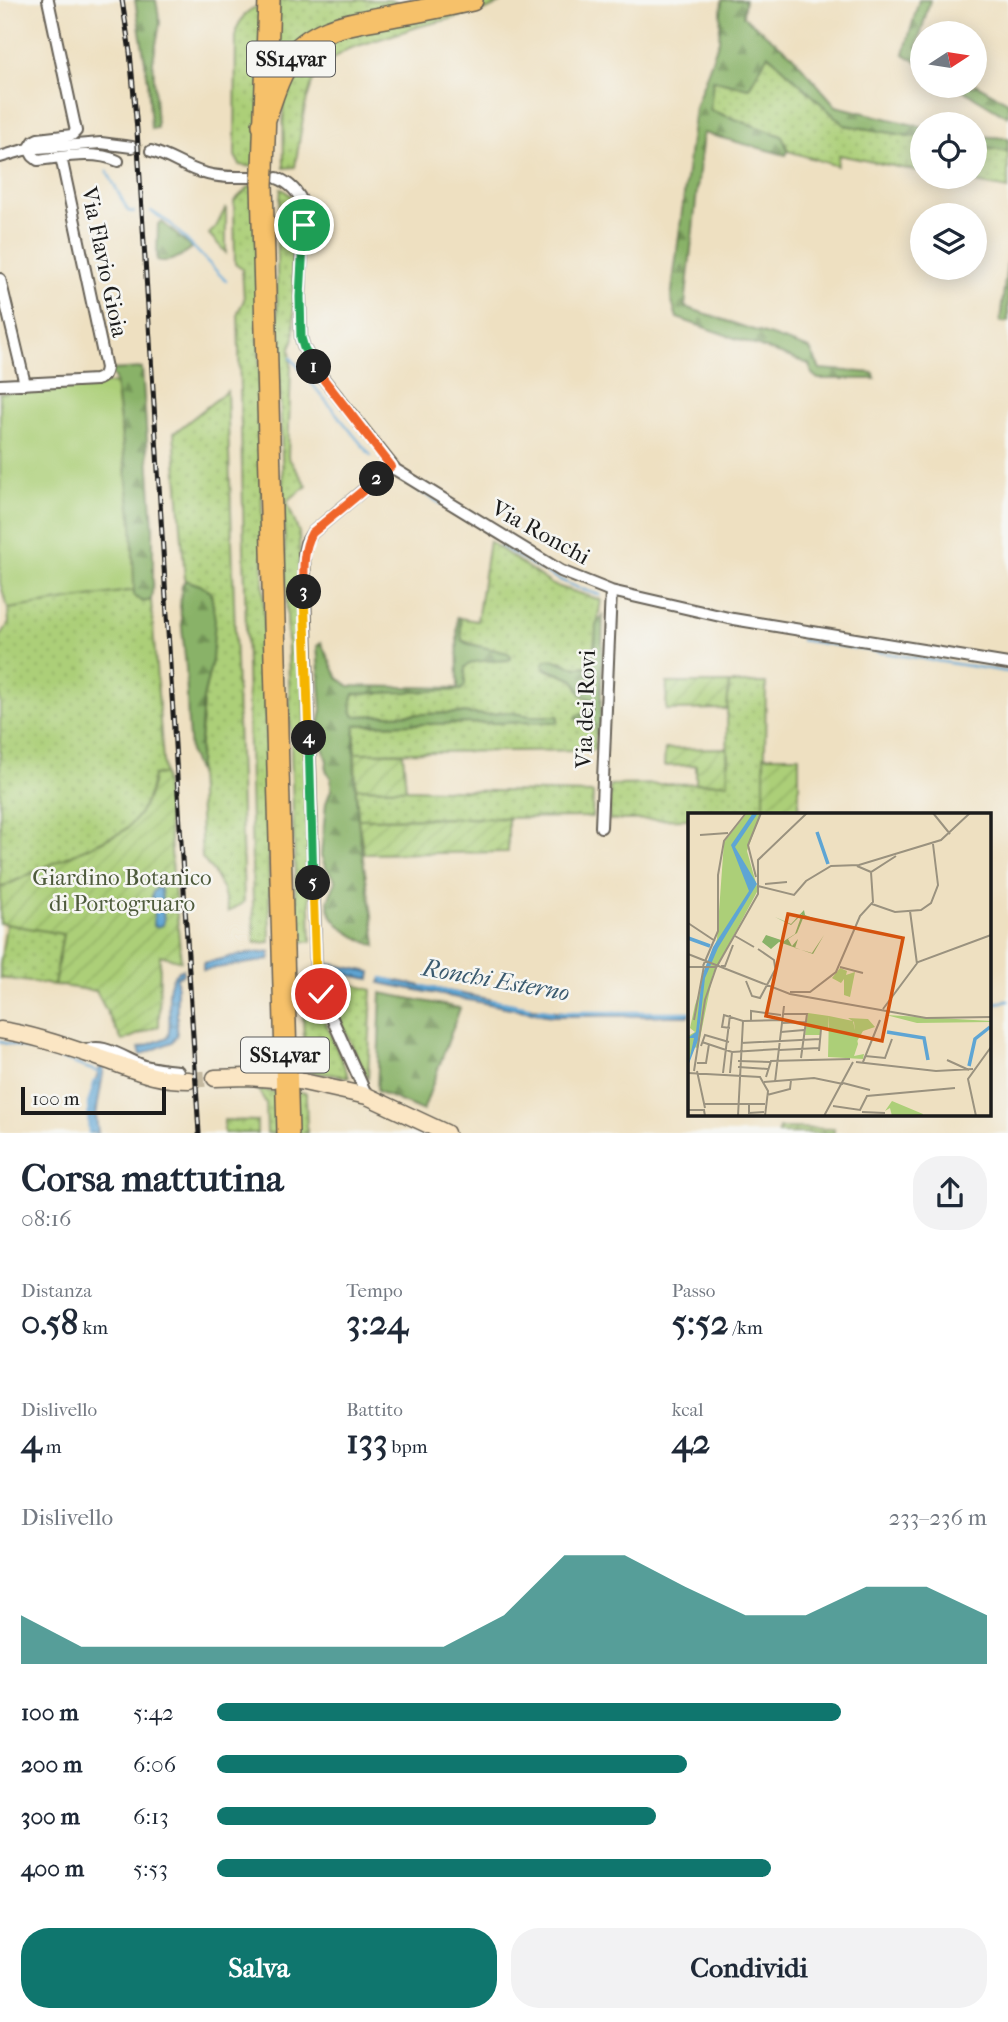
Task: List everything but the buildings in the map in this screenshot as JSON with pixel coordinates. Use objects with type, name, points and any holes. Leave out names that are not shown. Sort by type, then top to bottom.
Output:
[{"type":"highway","name":"SS14var","points":[[270,0],[263,125],[288,1133]]},
{"type":"highway","points":[[405,0],[431,3],[472,0]]},
{"type":"highway","name":"SS14var","points":[[263,125],[286,66],[294,54],[311,39],[352,23],[472,0]]},
{"type":"street","points":[[29,149],[38,139],[74,134],[76,131],[48,0]]},
{"type":"street","points":[[0,158],[29,149],[101,143],[132,147]]},
{"type":"street","points":[[29,149],[38,160],[94,155],[108,156],[118,161]]},
{"type":"street","points":[[151,151],[204,173],[229,177],[264,177]]},
{"type":"street","name":"Via Flavio Gioia","points":[[26,384],[96,380],[105,375],[106,368],[61,158]]},
{"type":"street","name":"Via Ronchi","points":[[264,177],[292,187],[301,197],[304,206],[300,297],[301,338],[304,348],[315,368],[391,466],[561,571],[611,591],[733,620],[1008,664]]},
{"type":"street","points":[[0,279],[26,384],[0,385]]},
{"type":"street","points":[[367,1096],[330,1013],[316,974],[304,553],[312,533],[391,466]]},
{"type":"street","name":"Via dei Rovi","points":[[601,827],[611,591]]},
{"type":"street","points":[[0,1030],[40,1038],[143,1074],[161,1078],[184,1075]]},
{"type":"street","points":[[215,1078],[274,1079]]},
{"type":"street","points":[[299,1081],[367,1096],[446,1133]]},
{"type":"green space","points":[[135,0],[156,0],[160,23],[153,61],[157,128],[151,129],[148,80]]},
{"type":"green space","points":[[279,0],[389,0],[408,6],[329,27],[274,76]]},
{"type":"green space","points":[[496,0],[507,0],[484,11],[421,26],[348,49],[327,63],[312,83],[305,106],[295,167],[284,168],[283,99],[289,75],[297,62],[333,35]]},
{"type":"green space","points":[[722,0],[745,0],[743,16],[792,55],[836,106],[910,124],[910,136],[844,125],[768,54],[749,88],[713,80],[710,110],[782,136],[788,151],[786,155],[703,133],[685,307],[810,349],[820,369],[874,373],[875,379],[818,379],[812,374],[809,364],[677,318],[671,299],[695,107],[719,40]]},
{"type":"green space","points":[[919,0],[930,0],[924,21],[913,21]]},
{"type":"green space","points":[[264,5],[260,168],[240,165],[235,156],[236,30],[246,13]]},
{"type":"green space","points":[[910,32],[910,58],[904,54]]},
{"type":"green space","points":[[768,53],[844,125],[910,136],[910,170],[839,155],[837,166],[788,151],[782,136],[709,110],[713,80]]},
{"type":"green space","points":[[987,91],[1008,102],[1008,117],[976,98],[987,98]]},
{"type":"green space","points":[[987,137],[1008,138],[1008,152],[987,148]]},
{"type":"green space","points":[[987,148],[1008,152],[1008,189],[987,185]]},
{"type":"green space","points":[[256,185],[270,942],[254,943],[238,312],[244,300],[242,269],[235,264],[234,201],[249,187]]},
{"type":"green space","points":[[281,188],[294,202],[294,338],[290,349],[288,457],[307,486],[287,501],[299,533],[311,942],[297,941],[277,294],[277,236]]},
{"type":"green space","points":[[226,207],[226,253],[209,234],[216,227]]},
{"type":"green space","points":[[162,222],[192,248],[171,260],[157,260],[158,224]]},
{"type":"green space","points":[[1008,254],[1008,322],[1000,322]]},
{"type":"green space","points":[[142,368],[153,528],[151,600],[143,602],[134,596],[132,525],[115,380],[110,370]]},
{"type":"green space","points":[[115,383],[132,525],[134,590],[8,609],[0,583],[0,393]]},
{"type":"green space","points":[[227,391],[244,902],[228,912],[223,890],[202,858],[198,773],[203,699],[212,660],[200,585],[185,580],[174,433]]},
{"type":"green space","points":[[489,541],[553,585],[601,600],[591,665],[568,665],[561,661],[545,669],[574,680],[581,694],[594,701],[592,714],[578,715],[582,721],[590,721],[596,726],[595,750],[355,753],[355,725],[558,721],[557,716],[506,712],[488,715],[458,713],[354,716],[351,704],[353,693],[461,690],[465,667],[479,660],[478,646],[461,640],[460,618],[477,621]]},
{"type":"green space","points":[[185,580],[211,592],[215,620],[212,660],[203,699],[198,773],[190,753],[188,726],[180,607]]},
{"type":"green space","points":[[134,590],[134,596],[143,602],[151,600],[164,774],[153,775],[143,806],[134,821],[122,832],[0,888],[0,637],[9,623],[8,609]]},
{"type":"green space","points":[[603,615],[600,737],[596,733],[596,726],[590,721],[575,719],[577,715],[592,714],[594,701],[581,694],[574,680],[545,668],[543,664],[546,660],[552,660],[574,667],[591,665],[596,625]]},
{"type":"green space","points":[[457,617],[460,618],[462,640],[508,653],[511,659],[476,662],[465,667],[465,685],[461,690],[354,694],[351,704],[354,716],[458,713],[487,715],[506,712],[558,716],[558,722],[355,725],[359,833],[376,946],[345,930],[329,910],[328,902],[336,881],[321,855],[331,778],[326,770],[327,761],[320,738],[322,710],[317,646],[321,643],[338,678],[349,686],[458,688]]},
{"type":"green space","points":[[667,683],[729,683],[727,709],[666,710]]},
{"type":"green space","points":[[729,683],[766,683],[764,813],[688,813],[688,819],[609,820],[610,785],[728,783]]},
{"type":"green space","points":[[727,748],[728,783],[696,783],[696,765],[664,766],[665,749]]},
{"type":"green space","points":[[355,753],[403,753],[406,789],[356,788]]},
{"type":"green space","points":[[764,756],[799,756],[799,813],[764,813]]},
{"type":"green space","name":"Giardino Botanico di Portogruaro","points":[[164,774],[181,961],[160,955],[159,1026],[122,1041],[96,991],[54,985],[63,934],[0,923],[0,888],[122,832],[144,806],[153,775]]},
{"type":"green space","points":[[356,788],[593,793],[592,817],[358,819]]},
{"type":"green space","points":[[508,818],[508,852],[364,854],[358,819]]},
{"type":"green space","points":[[6,924],[63,934],[54,985],[0,978]]},
{"type":"green space","points":[[322,976],[372,990],[368,1079],[332,1003]]},
{"type":"green space","points":[[308,982],[349,1077],[305,1071],[302,983]]},
{"type":"green space","points":[[381,993],[460,1008],[423,1111],[377,1091]]},
{"type":"green space","points":[[258,1090],[281,1093],[282,1133],[267,1133],[266,1103]]},
{"type":"green space","points":[[295,1091],[306,1093],[307,1133],[295,1133]]},
{"type":"green space","points":[[224,1120],[257,1121],[257,1133],[224,1133]]},
{"type":"green space","points":[[779,1128],[834,1129],[834,1133],[778,1133]]},
{"type":"water","points":[[158,887],[161,890],[164,921],[163,925],[157,927],[153,926],[152,896]]},
{"type":"water","points":[[270,952],[270,960],[203,970],[203,963],[244,954]]},
{"type":"water","points":[[325,963],[371,972],[370,979],[323,970]]},
{"type":"water","points":[[183,969],[183,974],[177,977],[177,1035],[172,1042],[141,1055],[139,1048],[168,1037],[169,989],[171,981]]},
{"type":"water","points":[[382,978],[564,1012],[688,1012],[688,1016],[551,1016],[380,983]]},
{"type":"water","points":[[100,1067],[104,1068],[96,1115],[98,1133],[89,1133],[88,1104]]},
{"type":"waterway","points":[[107,171],[128,211],[134,212]]},
{"type":"waterway","points":[[151,211],[171,224],[226,281]]},
{"type":"waterway","points":[[291,358],[371,456]]},
{"type":"waterway","points":[[414,488],[445,506]]},
{"type":"waterway","points":[[500,545],[561,580],[600,595]]},
{"type":"waterway","points":[[801,640],[1008,672]]},
{"type":"waterway","name":"Ronchi Esterno","points":[[382,978],[395,981]]},
{"type":"waterway","name":"Ronchi Esterno","points":[[422,986],[460,994]]},
{"type":"waterway","name":"Ronchi Esterno","points":[[491,1000],[529,1007]]},
{"type":"waterway","name":"Ronchi Esterno","points":[[990,1004],[1008,1001]]},
{"type":"waterway","name":"Ronchi Esterno","points":[[539,1009],[553,1011]]},
{"type":"waterway","name":"Ronchi Esterno","points":[[560,1012],[688,1012]]},
{"type":"waterway","name":"Ronchi Esterno","points":[[0,1042],[45,1053],[98,1072]]},
{"type":"waterway","points":[[89,1133],[88,1104],[95,1080]]},
{"type":"tunnel","points":[[132,147],[151,151]]},
{"type":"tunnel","points":[[189,1080],[215,1078]]},
{"type":"railway","points":[[122,0],[137,130],[199,1133]]},
{"type":"route","points":[[304,225],[300,297],[301,338],[304,348],[315,368],[391,466],[312,533],[304,553],[316,974],[321,994]]}]
